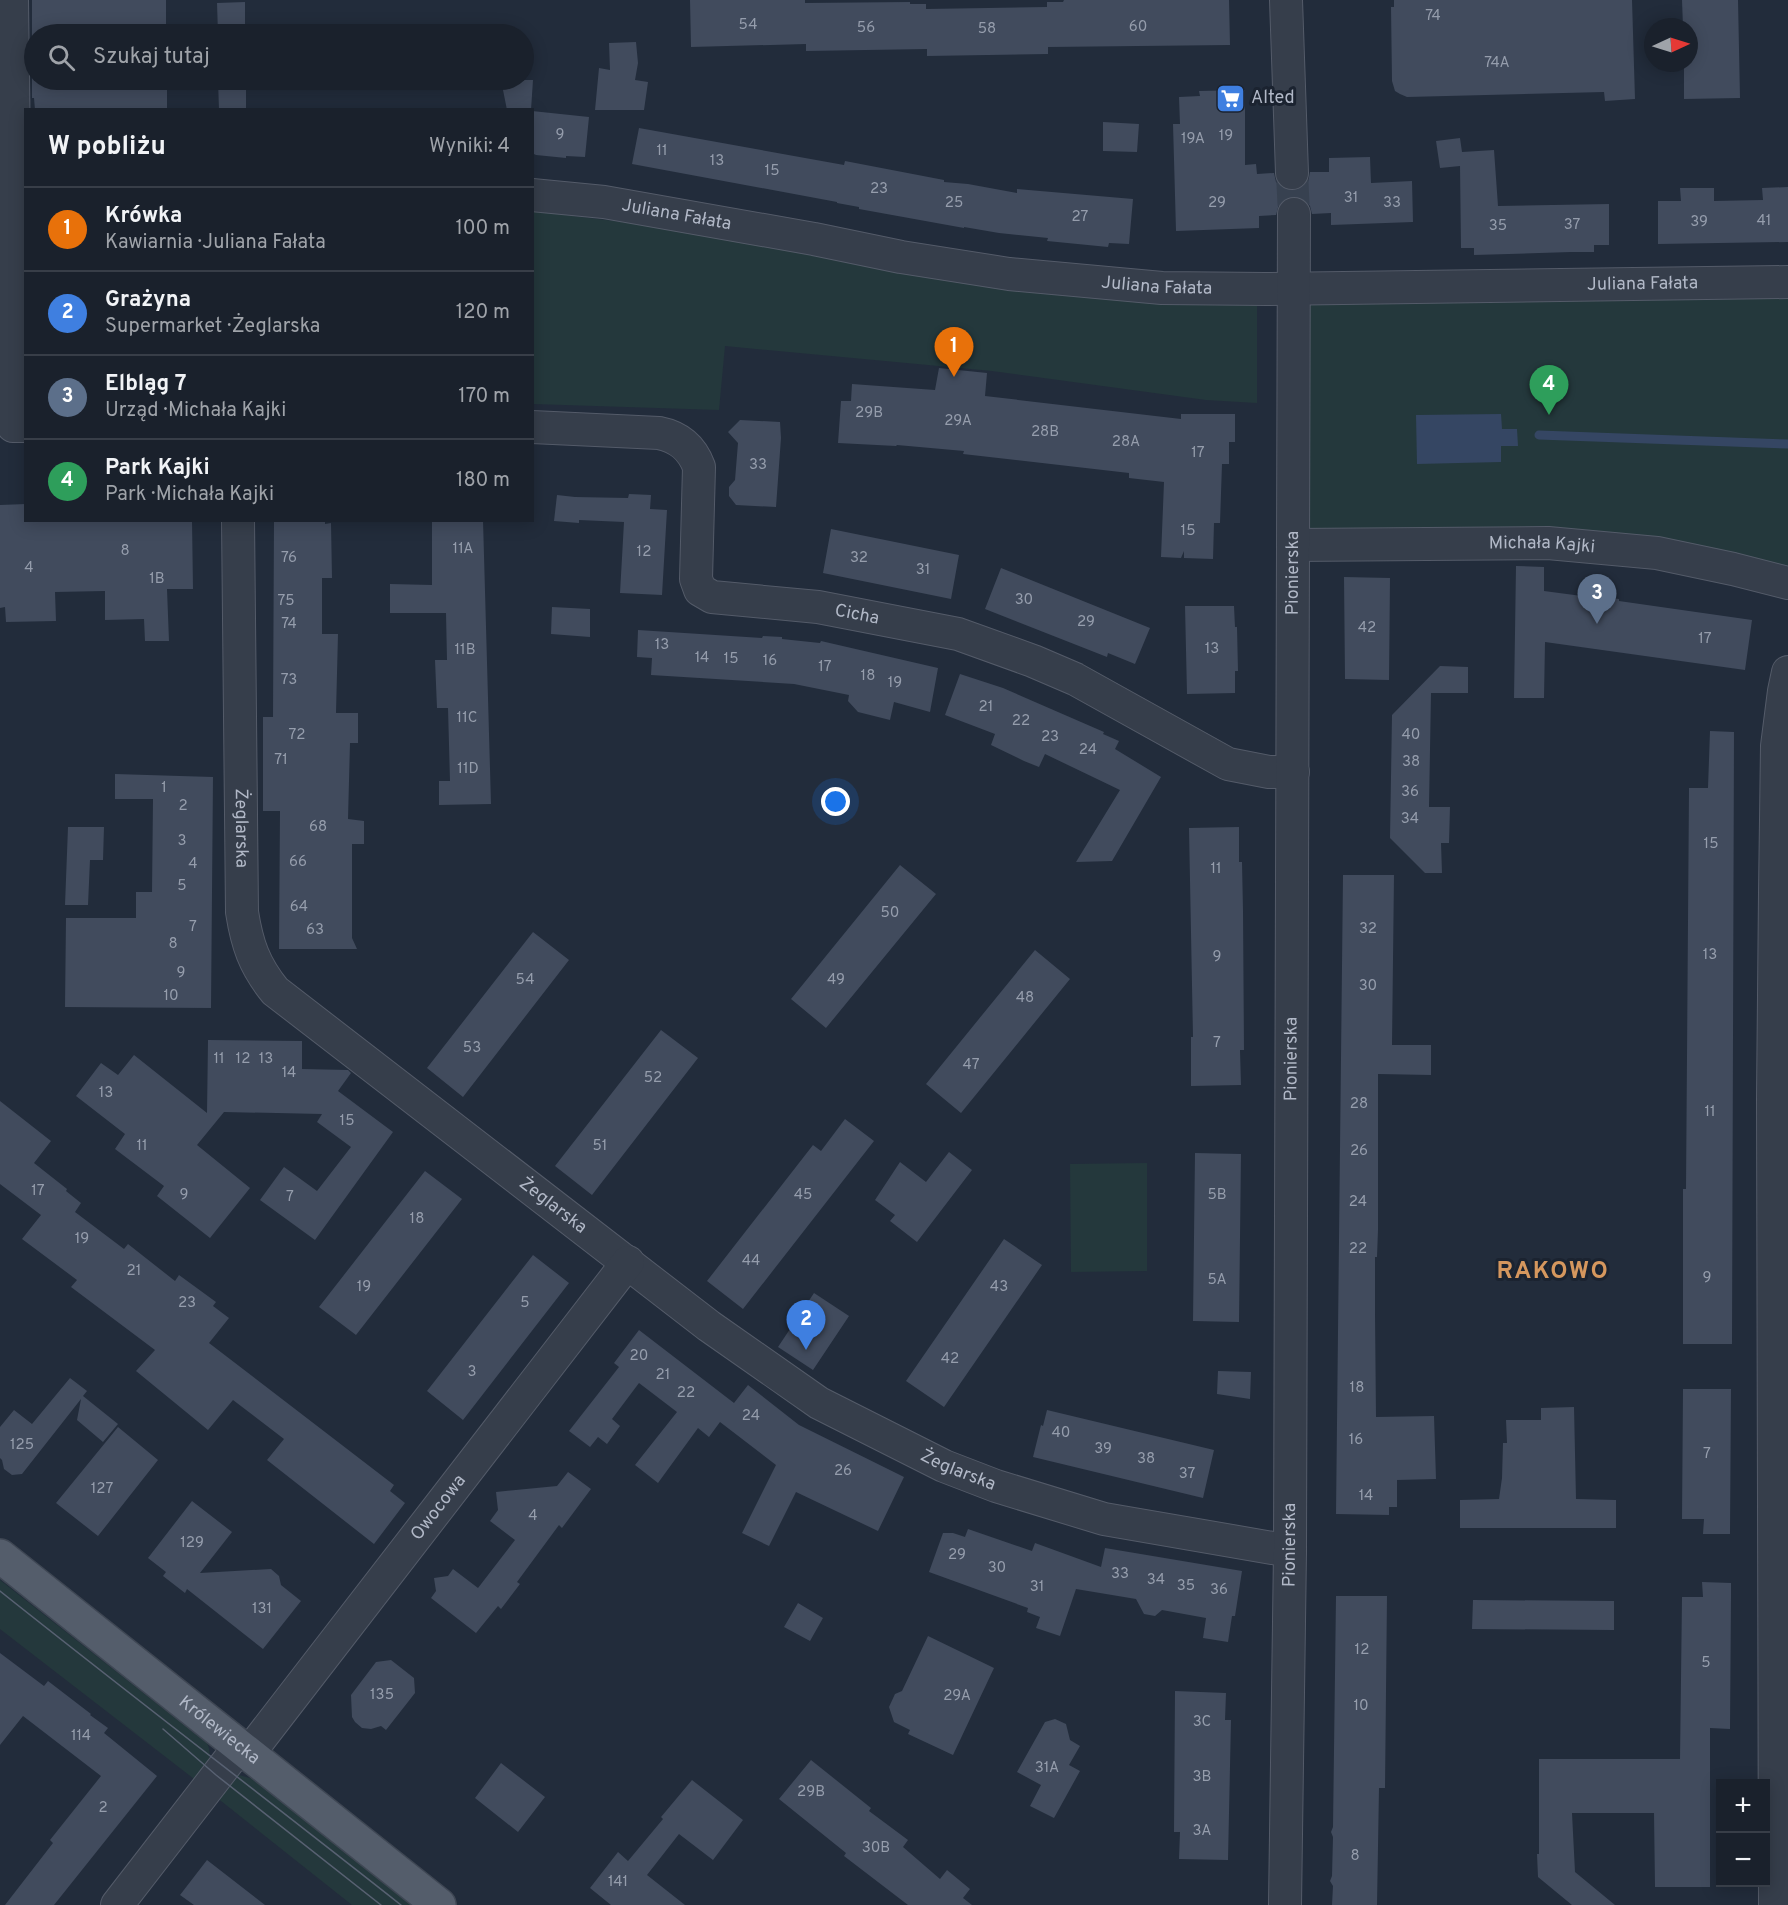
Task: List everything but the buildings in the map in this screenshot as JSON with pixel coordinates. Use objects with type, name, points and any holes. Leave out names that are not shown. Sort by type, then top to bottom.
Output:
[{"type":"main road","name":"Królewiecka","points":[[0,1556],[439,1905]]},
{"type":"street","points":[[12,0],[20,150],[13,426],[24,426]]},
{"type":"street","points":[[1286,0],[1292,173]]},
{"type":"street","name":"Juliana Fałata","points":[[534,195],[583,199],[626,206],[901,257],[1010,274],[1162,288],[1788,282]]},
{"type":"street","name":"Pionierska","points":[[1285,1905],[1290,1551],[1294,214]]},
{"type":"street","name":"Cicha","points":[[534,427],[668,434],[689,447],[699,467],[696,579],[700,590],[705,594],[722,599],[818,607],[958,634],[1034,661],[1075,679],[1228,764],[1269,772],[1293,772]]},
{"type":"street","name":"Żeglarska","points":[[238,522],[242,912],[245,936],[253,959],[275,991],[709,1326],[808,1396],[944,1467],[996,1486],[1104,1519],[1290,1551]]},
{"type":"street","name":"Michała Kajki","points":[[1293,546],[1548,543],[1657,553],[1788,583]]},
{"type":"street","points":[[1775,1905],[1781,1562],[1774,893],[1778,746],[1788,672]]},
{"type":"street","name":"Owocowa","points":[[117,1905],[244,1750],[628,1262]]},
{"type":"green space","points":[[534,211],[1257,299],[1257,403],[1206,400],[992,371],[725,346],[719,410],[534,404]]},
{"type":"green space","points":[[1788,282],[1788,583],[1657,553],[1308,546],[1310,287]]},
{"type":"green space","points":[[1147,1163],[1147,1271],[1071,1272],[1070,1164]]},
{"type":"green space","points":[[0,1580],[207,1743],[209,1758],[198,1782],[0,1629]]},
{"type":"green space","points":[[239,1775],[253,1779],[413,1905],[352,1905],[216,1797]]},
{"type":"water","points":[[1501,414],[1502,429],[1517,429],[1518,446],[1501,446],[1501,462],[1417,464],[1416,415]]},
{"type":"waterway","points":[[1539,435],[1788,444]]},
{"type":"tunnel","points":[[1292,173],[1294,214]]},
{"type":"tram line","points":[[0,1591],[401,1905]]},
{"type":"tram line","points":[[163,1729],[216,1775],[381,1905]]},
{"type":"place","name":"Alted","points":[[1230,98]]},
{"type":"place","name":"Krówka","points":[[954,377]]},
{"type":"place","name":"Park Kajki","points":[[1549,415]]},
{"type":"place","name":"Elbląg 7","points":[[1597,624]]},
{"type":"place","name":"Grażyna","points":[[806,1350]]},
{"type":"district","name":"RAKOWO","points":[[1553,1272]]}]
